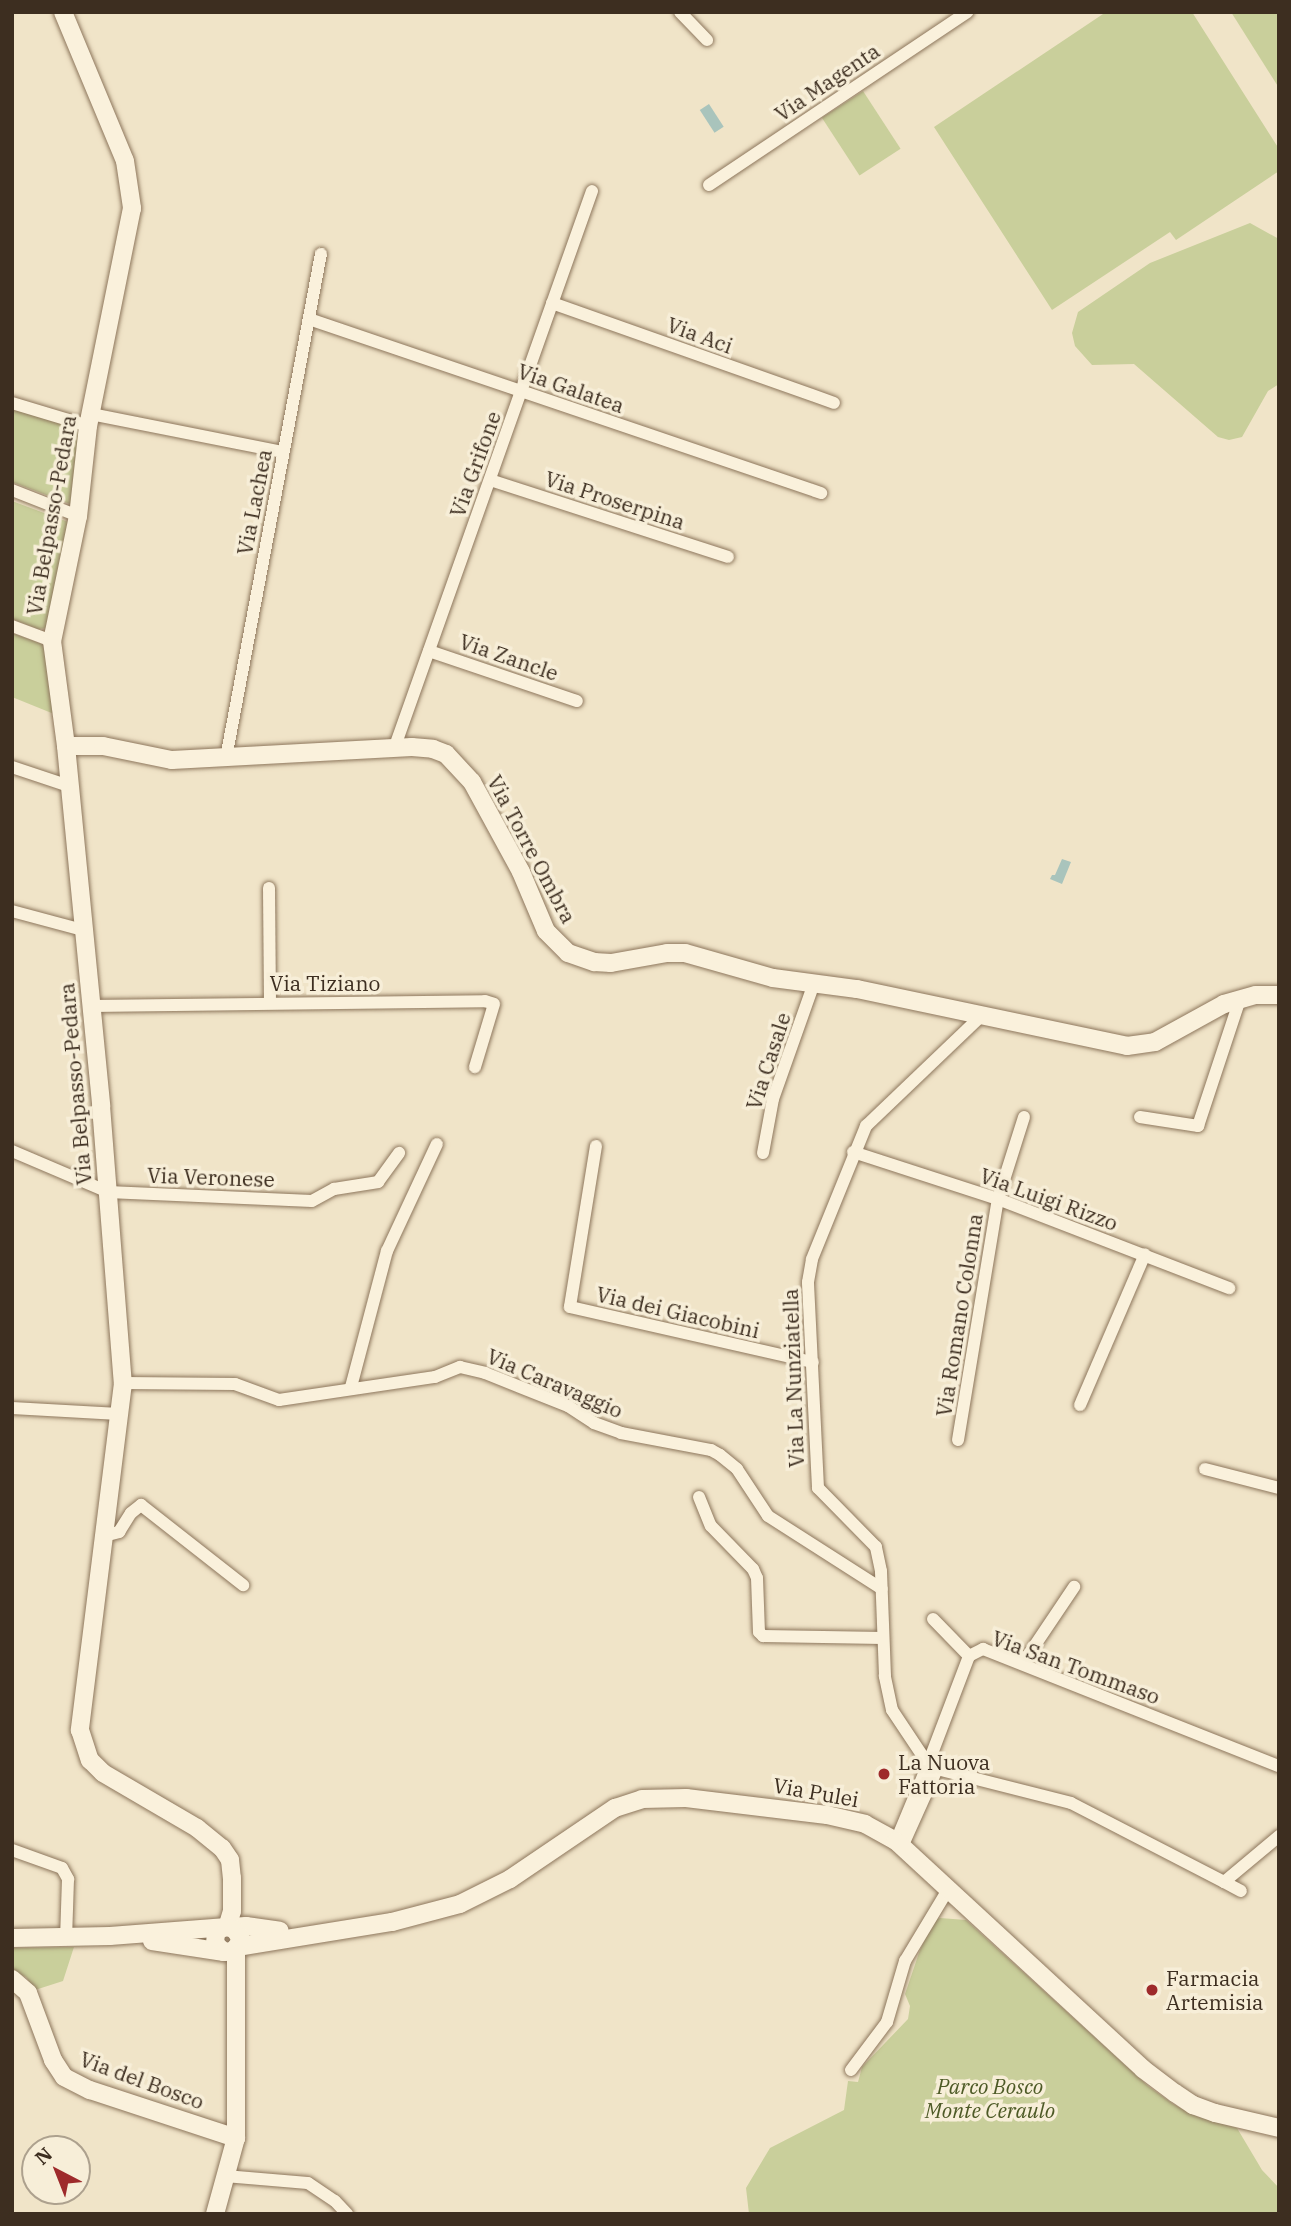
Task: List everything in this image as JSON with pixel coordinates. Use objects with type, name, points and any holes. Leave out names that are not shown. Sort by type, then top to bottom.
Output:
[{"type":"street","name":"Via Belpasso-Pedara","points":[[62,12],[125,161],[132,208],[89,420],[78,516],[52,641],[66,746],[91,1006],[123,1383],[80,1730],[90,1760],[103,1773],[213,1839],[230,1860],[232,1911],[228,1939],[239,2105],[236,2138]]},
{"type":"street","points":[[680,12],[707,40]]},
{"type":"street","name":"Via Magenta","points":[[709,185],[967,12]]},
{"type":"street","name":"Via Grifone","points":[[394,749],[592,191]]},
{"type":"street","name":"Via Lachea","points":[[226,758],[321,254]]},
{"type":"street","name":"Via Aci","points":[[552,303],[834,403]]},
{"type":"street","name":"Via Galatea","points":[[309,319],[821,493]]},
{"type":"street","points":[[12,403],[89,420],[283,452]]},
{"type":"street","name":"Via Proserpina","points":[[490,480],[728,557]]},
{"type":"street","points":[[12,490],[78,516]]},
{"type":"street","points":[[12,626],[52,641]]},
{"type":"street","name":"Via Zancle","points":[[429,651],[577,701]]},
{"type":"street","name":"Via Torre Ombra","points":[[66,746],[103,746],[172,760],[394,749],[433,749],[446,754],[464,771],[521,872],[538,919],[555,943],[582,959],[611,963],[667,953],[685,953],[773,978],[857,989],[1127,1046],[1155,1042],[1224,1004],[1256,995],[1279,995]]},
{"type":"street","points":[[12,767],[69,786]]},
{"type":"street","points":[[269,888],[270,1002]]},
{"type":"street","points":[[12,911],[83,930]]},
{"type":"street","name":"Via Casale","points":[[763,1153],[773,1100],[814,984]]},
{"type":"street","points":[[1140,1117],[1198,1126],[1240,999]]},
{"type":"street","name":"Via Tiziano","points":[[91,1006],[485,1001],[494,1004],[475,1067]]},
{"type":"street","name":"Via La Nunziatella","points":[[933,1766],[892,1710],[885,1676],[882,1589],[873,1541],[818,1488],[808,1282],[812,1259],[853,1152],[866,1126],[982,1015]]},
{"type":"street","name":"Via Romano Colonna","points":[[958,1440],[998,1199],[1024,1116]]},
{"type":"street","points":[[351,1387],[387,1251],[437,1144]]},
{"type":"street","name":"Via dei Giacobini","points":[[596,1146],[570,1307],[813,1362]]},
{"type":"street","name":"Via Veronese","points":[[12,1151],[108,1192],[312,1200],[334,1189],[378,1182],[399,1153]]},
{"type":"street","name":"Via Luigi Rizzo","points":[[853,1152],[998,1199],[1229,1288]]},
{"type":"street","points":[[1080,1405],[1145,1254]]},
{"type":"street","name":"Via Caravaggio","points":[[123,1383],[235,1384],[278,1400],[351,1387],[435,1377],[460,1367],[485,1373],[568,1406],[594,1423],[621,1433],[711,1450],[737,1469],[768,1516],[882,1589]]},
{"type":"street","points":[[12,1408],[119,1414]]},
{"type":"street","points":[[1205,1469],[1279,1488]]},
{"type":"street","points":[[699,1497],[711,1526],[752,1569],[757,1578],[760,1632],[763,1636],[883,1638]]},
{"type":"street","points":[[104,1536],[119,1532],[131,1513],[141,1505],[243,1586]]},
{"type":"street","points":[[1023,1663],[1074,1587]]},
{"type":"street","points":[[933,1619],[969,1656]]},
{"type":"street","name":"Via San Tommaso","points":[[933,1766],[969,1656],[983,1649],[1279,1766]]},
{"type":"street","points":[[899,1844],[933,1766],[1071,1803],[1241,1891]]},
{"type":"street","name":"Via Pulei","points":[[228,1939],[263,1930],[312,1933],[393,1922],[460,1904],[510,1879],[615,1808],[642,1799],[686,1798],[827,1815],[865,1824],[899,1844],[1143,2069],[1175,2093],[1193,2105],[1215,2113],[1279,2128]]},
{"type":"street","points":[[1224,1882],[1279,1836]]},
{"type":"street","points":[[12,1850],[62,1868],[68,1879],[66,1938]]},
{"type":"street","points":[[851,2070],[887,2022],[905,1961],[948,1888]]},
{"type":"street","points":[[110,1936],[228,1939]]},
{"type":"street","points":[[12,1938],[110,1936],[228,1939]]},
{"type":"street","name":"Via del Bosco","points":[[12,1979],[28,1993],[52,2060],[64,2077],[90,2090],[236,2138]]},
{"type":"street","points":[[215,2214],[236,2138]]},
{"type":"street","points":[[226,2176],[308,2183],[335,2201],[347,2214]]},
{"type":"green space","points":[[1106,12],[1192,12],[1279,149],[1279,171],[1176,240],[1170,232],[1052,310],[934,127]]},
{"type":"green space","points":[[1231,12],[1279,12],[1279,88]]},
{"type":"green space","points":[[863,91],[901,149],[859,176],[822,118]]},
{"type":"green space","points":[[1250,223],[1279,239],[1279,384],[1268,391],[1242,437],[1229,440],[1218,437],[1134,364],[1092,365],[1075,346],[1072,333],[1078,312],[1150,263]]},
{"type":"green space","points":[[12,409],[70,426],[83,436],[74,500],[70,504],[12,482]]},
{"type":"green space","points":[[12,501],[71,523],[48,628],[38,629],[12,619]]},
{"type":"green space","points":[[12,633],[42,644],[48,651],[54,714],[12,697]]},
{"type":"green space","name":"Parco Bosco Monte Ceraulo","points":[[934,1920],[966,1920],[1148,2086],[1173,2104],[1196,2116],[1237,2128],[1262,2170],[1279,2188],[1279,2214],[749,2214],[746,2188],[770,2148],[844,2110],[848,2081],[858,2082],[862,2067],[908,2019],[910,2006],[905,1994],[920,1950]]},
{"type":"green space","points":[[74,1947],[63,1981],[35,1990],[26,1977],[12,1971],[12,1948]]},
{"type":"water","points":[[709,104],[724,127],[714,133],[700,110]]},
{"type":"water","points":[[1062,859],[1071,862],[1062,884],[1050,879],[1055,875]]},
{"type":"place","name":"La Nuova Fattoria","points":[[884,1774]]},
{"type":"place","name":"Farmacia Artemisia","points":[[1152,1990]]}]
